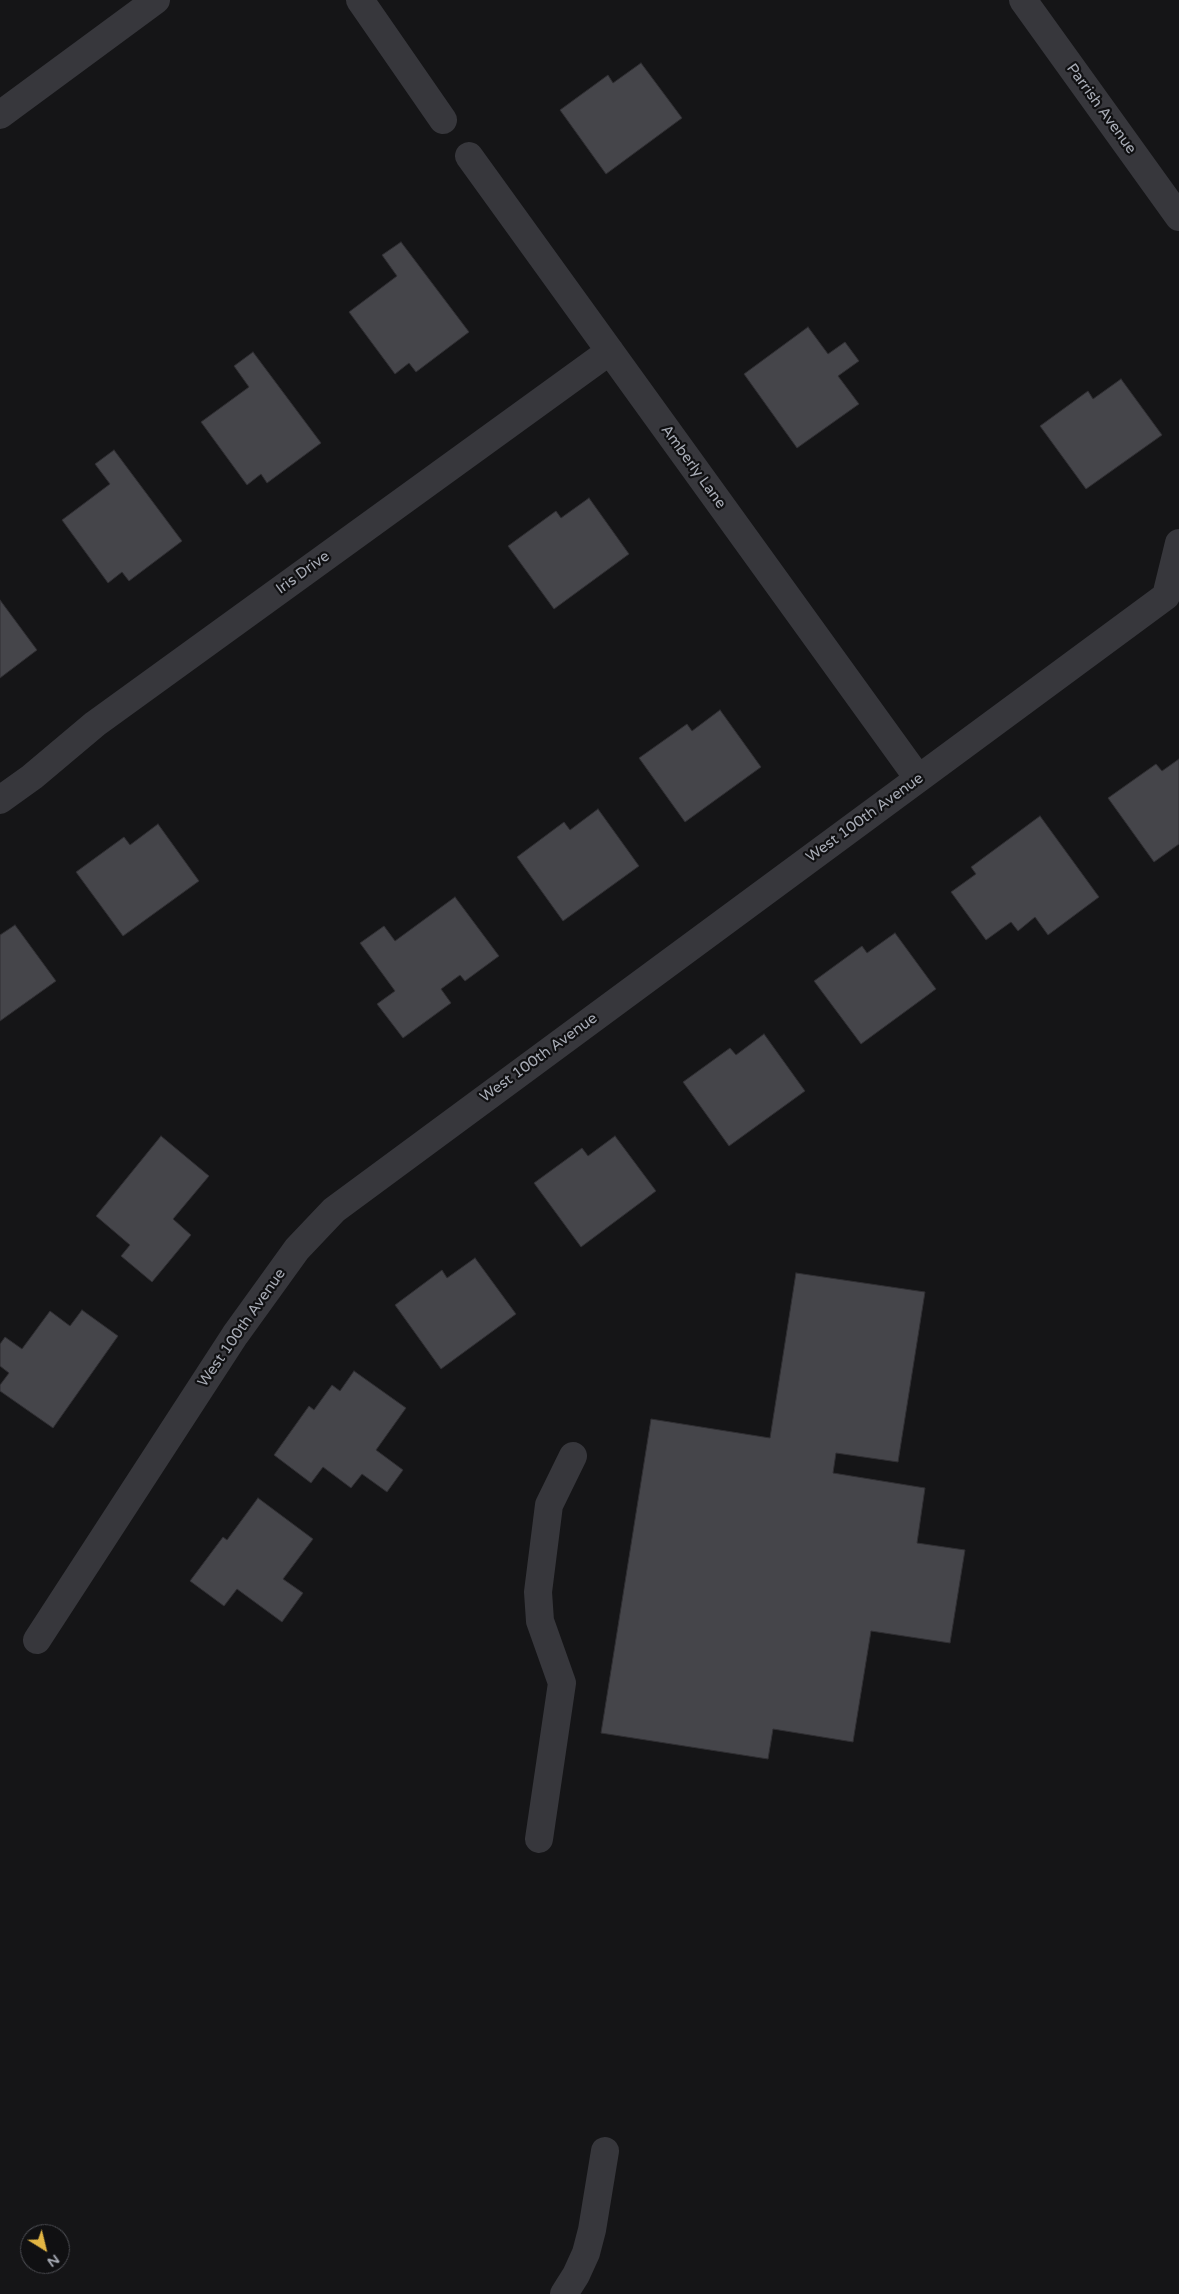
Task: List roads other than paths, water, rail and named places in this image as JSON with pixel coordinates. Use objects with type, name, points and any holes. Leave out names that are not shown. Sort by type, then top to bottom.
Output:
[{"type":"street","points":[[0,115],[156,0]]},
{"type":"street","points":[[360,0],[443,120]]},
{"type":"street","name":"Parrish Avenue","points":[[1023,0],[1179,217]]},
{"type":"street","name":"Amberly Lane","points":[[469,156],[918,778]]},
{"type":"street","name":"Iris Drive","points":[[0,800],[32,777],[95,724],[610,351]]},
{"type":"street","name":"West 100th Avenue","points":[[37,1640],[234,1335],[297,1249],[334,1210],[918,778],[1172,597],[1179,543]]},
{"type":"street","points":[[539,1839],[562,1683],[540,1621],[538,1592],[549,1505],[573,1456]]},
{"type":"street","points":[[564,2294],[576,2275],[586,2253],[592,2230],[605,2151]]}]
